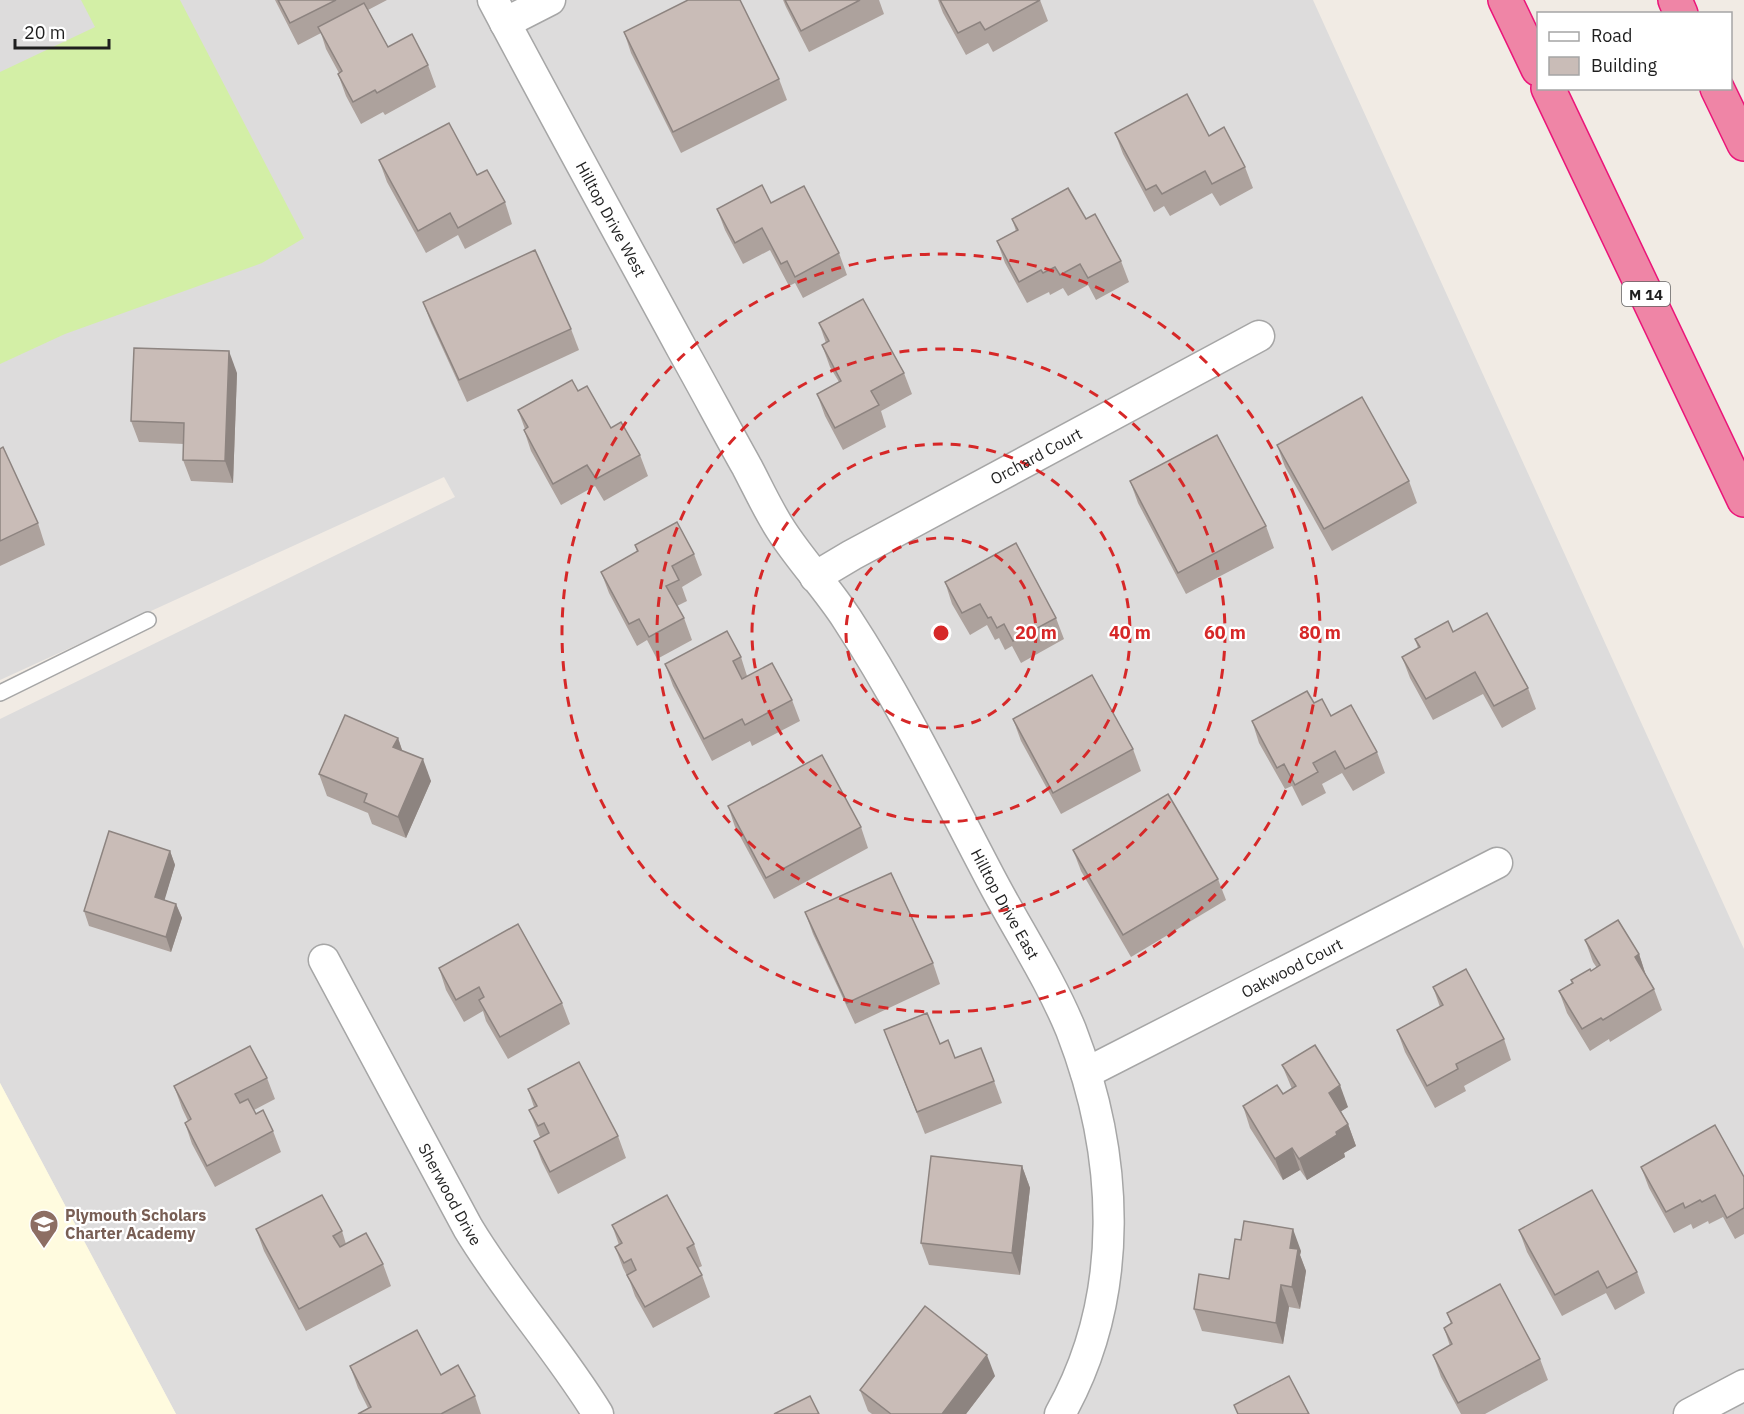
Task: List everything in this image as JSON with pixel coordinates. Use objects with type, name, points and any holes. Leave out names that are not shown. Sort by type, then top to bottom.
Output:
[{"type":"highway","points":[[1505,0],[1537,65]]},
{"type":"highway","name":"M 14","points":[[1549,90],[1744,500]]},
{"type":"highway","points":[[1718,90],[1744,144]]},
{"type":"street","points":[[499,12],[550,0]]},
{"type":"street","name":"Hilltop Drive West","points":[[499,12],[731,438]]},
{"type":"street","name":"Orchard Court","points":[[815,577],[862,549],[1259,336]]},
{"type":"street","name":"Hilltop Drive East","points":[[731,438],[781,530],[846,618],[902,711],[1051,988],[1070,1029],[1086,1073],[1101,1128],[1106,1159],[1109,1231],[1106,1272],[1099,1311],[1085,1360],[1060,1414]]},
{"type":"street","name":"Oakwood Court","points":[[1086,1073],[1497,863]]},
{"type":"street","name":"Sherwood Drive","points":[[324,960],[489,1263],[576,1378],[598,1414]]},
{"type":"street","points":[[1689,1414],[1744,1384]]},
{"type":"lane","points":[[0,693],[148,620]]},
{"type":"shaded area","points":[[0,0],[1313,0],[1744,949],[1744,1414],[176,1414],[0,1083],[0,719],[455,497],[444,477],[0,680]]},
{"type":"shaded area","name":"Plymouth Scholars Charter Academy","points":[[0,1083],[176,1414],[0,1414]]},
{"type":"green space","points":[[81,0],[180,0],[304,238],[262,263],[65,334],[0,364],[0,72],[95,27]]},
{"type":"building","points":[[278,0],[336,0],[290,23]]},
{"type":"building","points":[[688,0],[740,0],[779,79],[673,132],[624,32]]},
{"type":"building","points":[[785,0],[860,0],[801,31]]},
{"type":"building","points":[[940,0],[1040,0],[985,30],[980,22],[958,33]]},
{"type":"building","points":[[364,3],[388,47],[412,34],[428,65],[377,93],[375,90],[353,102],[338,74],[342,71],[318,27]]},
{"type":"building","points":[[1187,94],[1209,136],[1224,127],[1245,167],[1212,184],[1205,171],[1162,194],[1156,185],[1146,190],[1115,133]]},
{"type":"building","points":[[449,123],[477,175],[487,170],[505,202],[458,228],[450,213],[418,231],[379,160]]},
{"type":"building","points":[[762,185],[771,203],[804,186],[839,253],[795,277],[787,261],[781,264],[762,228],[735,243],[717,209]]},
{"type":"building","points":[[1068,188],[1086,219],[1095,214],[1121,261],[1088,278],[1080,264],[1060,275],[1055,267],[1043,273],[1041,270],[1019,282],[997,241],[1018,230],[1012,219]]},
{"type":"building","points":[[535,250],[571,329],[459,380],[423,302]]},
{"type":"building","points":[[863,299],[904,373],[871,391],[879,405],[835,428],[817,394],[841,381],[822,345],[829,341],[819,323]]},
{"type":"building","points":[[134,348],[229,351],[225,461],[183,460],[184,423],[131,421]]},
{"type":"building","points":[[572,380],[578,391],[587,386],[611,428],[621,422],[640,455],[596,479],[587,465],[553,484],[524,430],[528,427],[518,410]]},
{"type":"building","points":[[1362,397],[1409,481],[1324,529],[1277,445]]},
{"type":"building","points":[[1217,435],[1266,526],[1178,573],[1130,481]]},
{"type":"building","points":[[3,447],[38,523],[0,541],[0,449]]},
{"type":"building","points":[[677,522],[694,554],[672,566],[679,580],[666,586],[684,618],[649,637],[639,619],[629,624],[601,572],[638,551],[635,545]]},
{"type":"building","points":[[1016,543],[1056,618],[1013,641],[1004,624],[997,628],[980,604],[962,613],[945,582]]},
{"type":"building","points":[[1487,613],[1528,688],[1494,706],[1475,672],[1426,699],[1402,657],[1420,647],[1415,639],[1448,621],[1453,632]]},
{"type":"building","points":[[727,631],[741,657],[733,661],[742,679],[772,663],[792,700],[745,725],[742,719],[704,739],[665,664]]},
{"type":"building","points":[[1092,675],[1133,749],[1053,793],[1013,719]]},
{"type":"building","points":[[1307,691],[1314,703],[1322,699],[1331,716],[1351,705],[1377,752],[1345,769],[1335,751],[1313,763],[1318,772],[1295,785],[1284,764],[1277,768],[1252,721]]},
{"type":"building","points":[[345,715],[398,738],[393,747],[423,759],[398,817],[364,802],[367,794],[319,774]]},
{"type":"building","points":[[822,755],[861,827],[766,878],[728,806]]},
{"type":"building","points":[[1168,794],[1218,879],[1123,935],[1073,850]]},
{"type":"building","points":[[109,831],[170,851],[155,897],[176,904],[166,937],[84,911]]},
{"type":"building","points":[[891,873],[933,963],[847,1003],[805,912]]},
{"type":"building","points":[[1618,920],[1639,954],[1635,957],[1654,989],[1603,1020],[1601,1018],[1582,1029],[1559,991],[1573,983],[1571,980],[1600,965],[1585,940]]},
{"type":"building","points":[[518,924],[562,1003],[500,1037],[479,1000],[484,997],[479,987],[456,1000],[439,968]]},
{"type":"building","points":[[1466,969],[1504,1039],[1456,1064],[1458,1069],[1427,1086],[1397,1030],[1443,1005],[1433,987]]},
{"type":"building","points":[[927,1013],[940,1044],[948,1040],[955,1058],[981,1048],[994,1081],[917,1112],[884,1030]]},
{"type":"building","points":[[1315,1045],[1340,1085],[1329,1093],[1348,1124],[1336,1132],[1337,1135],[1299,1159],[1292,1148],[1275,1159],[1243,1106],[1277,1085],[1283,1094],[1296,1086],[1282,1065]]},
{"type":"building","points":[[250,1046],[267,1078],[235,1094],[240,1103],[248,1099],[256,1114],[263,1110],[273,1131],[207,1166],[185,1123],[191,1119],[174,1086]]},
{"type":"building","points":[[579,1062],[618,1136],[550,1172],[534,1141],[549,1133],[544,1123],[538,1126],[529,1110],[537,1106],[528,1089]]},
{"type":"building","points":[[1715,1125],[1744,1177],[1744,1208],[1727,1218],[1715,1195],[1685,1208],[1683,1203],[1666,1212],[1641,1167]]},
{"type":"building","points":[[931,1156],[1022,1166],[1012,1253],[921,1243]]},
{"type":"building","points":[[1592,1190],[1637,1272],[1607,1288],[1598,1271],[1555,1295],[1519,1230]]},
{"type":"building","points":[[322,1195],[342,1231],[333,1236],[340,1247],[366,1233],[383,1264],[299,1309],[256,1229]]},
{"type":"building","points":[[667,1195],[694,1244],[687,1248],[702,1275],[645,1307],[627,1275],[636,1270],[631,1259],[624,1263],[615,1247],[622,1243],[612,1225]]},
{"type":"building","points":[[1244,1221],[1293,1229],[1290,1248],[1298,1249],[1292,1287],[1281,1285],[1276,1323],[1194,1309],[1199,1274],[1229,1279],[1235,1239],[1241,1240]]},
{"type":"building","points":[[1500,1284],[1540,1359],[1458,1403],[1433,1355],[1452,1344],[1444,1328],[1452,1323],[1447,1313]]},
{"type":"building","points":[[925,1306],[987,1355],[942,1414],[891,1414],[860,1390]]},
{"type":"building","points":[[417,1330],[441,1375],[458,1365],[475,1396],[441,1414],[358,1414],[371,1407],[350,1366]]},
{"type":"building","points":[[1289,1376],[1309,1414],[1238,1414],[1234,1405]]},
{"type":"building","points":[[810,1396],[819,1414],[774,1414]]},
{"type":"place","name":"Plymouth Scholars Charter Academy","points":[[44,1250]]}]
